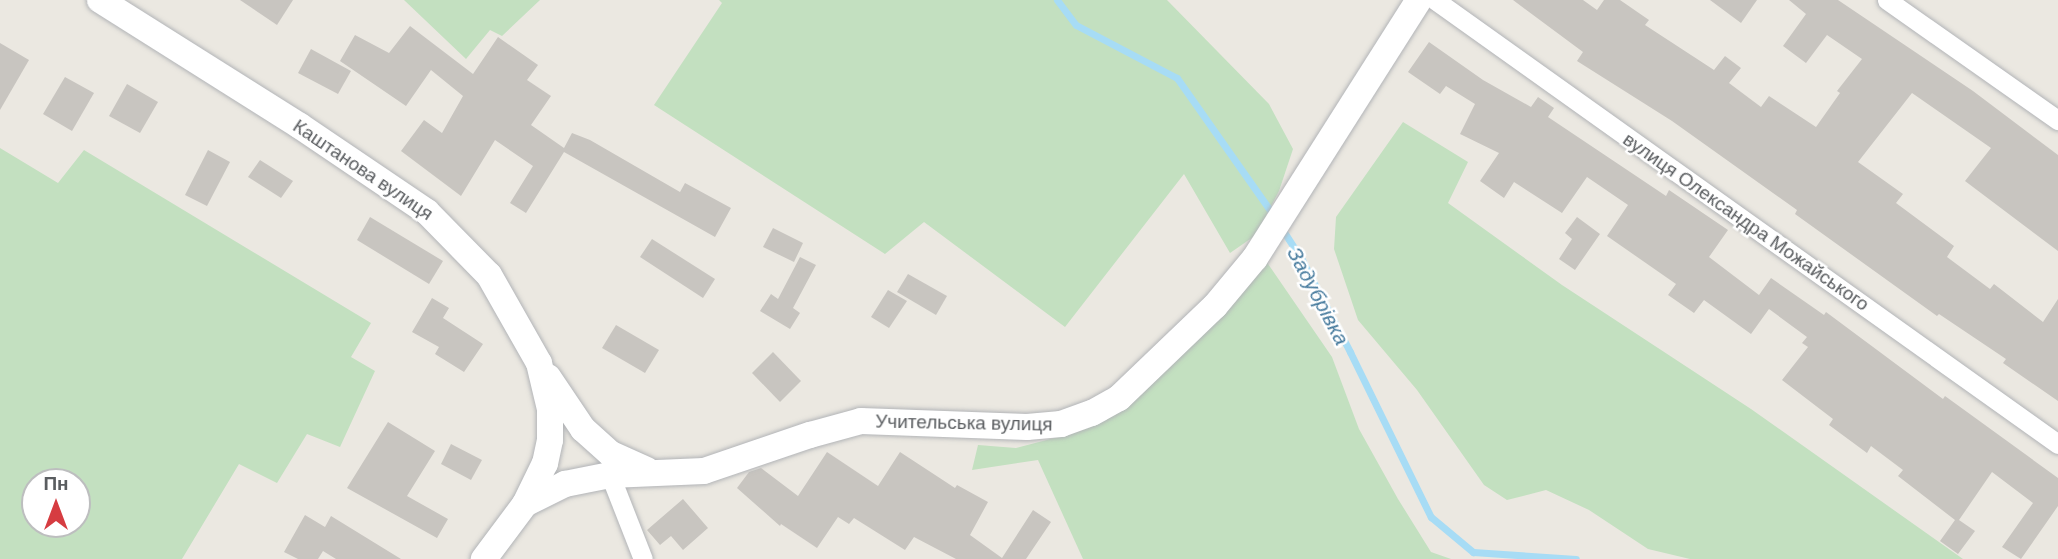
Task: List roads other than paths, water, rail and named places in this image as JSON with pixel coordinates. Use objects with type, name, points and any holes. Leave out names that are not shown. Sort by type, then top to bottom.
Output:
[{"type":"main road","name":"Каштанова вулиця","points":[[100,0],[300,126],[427,212],[489,275],[539,363],[550,408],[550,440],[545,463],[525,504],[484,559]]},
{"type":"main road","name":"Учительська вулиця","points":[[525,504],[565,484],[610,475],[704,471],[810,435],[861,421],[1027,427],[1061,424],[1082,417],[1119,398],[1216,306],[1255,258],[1330,144],[1419,0]]},
{"type":"main road","points":[[539,363],[583,429],[611,454],[656,473]]},
{"type":"street","name":"вулиця Олександра Можайського","points":[[1435,0],[2058,444]]},
{"type":"street","points":[[1886,0],[2058,120]]},
{"type":"street","points":[[610,475],[643,559]]},
{"type":"waterway","name":"Задубрівка","points":[[1057,0],[1076,25],[1177,78],[1274,216]]},
{"type":"waterway","name":"Задубрівка","points":[[1282,229],[1302,260],[1350,352],[1431,517],[1473,552],[1576,559]]}]
